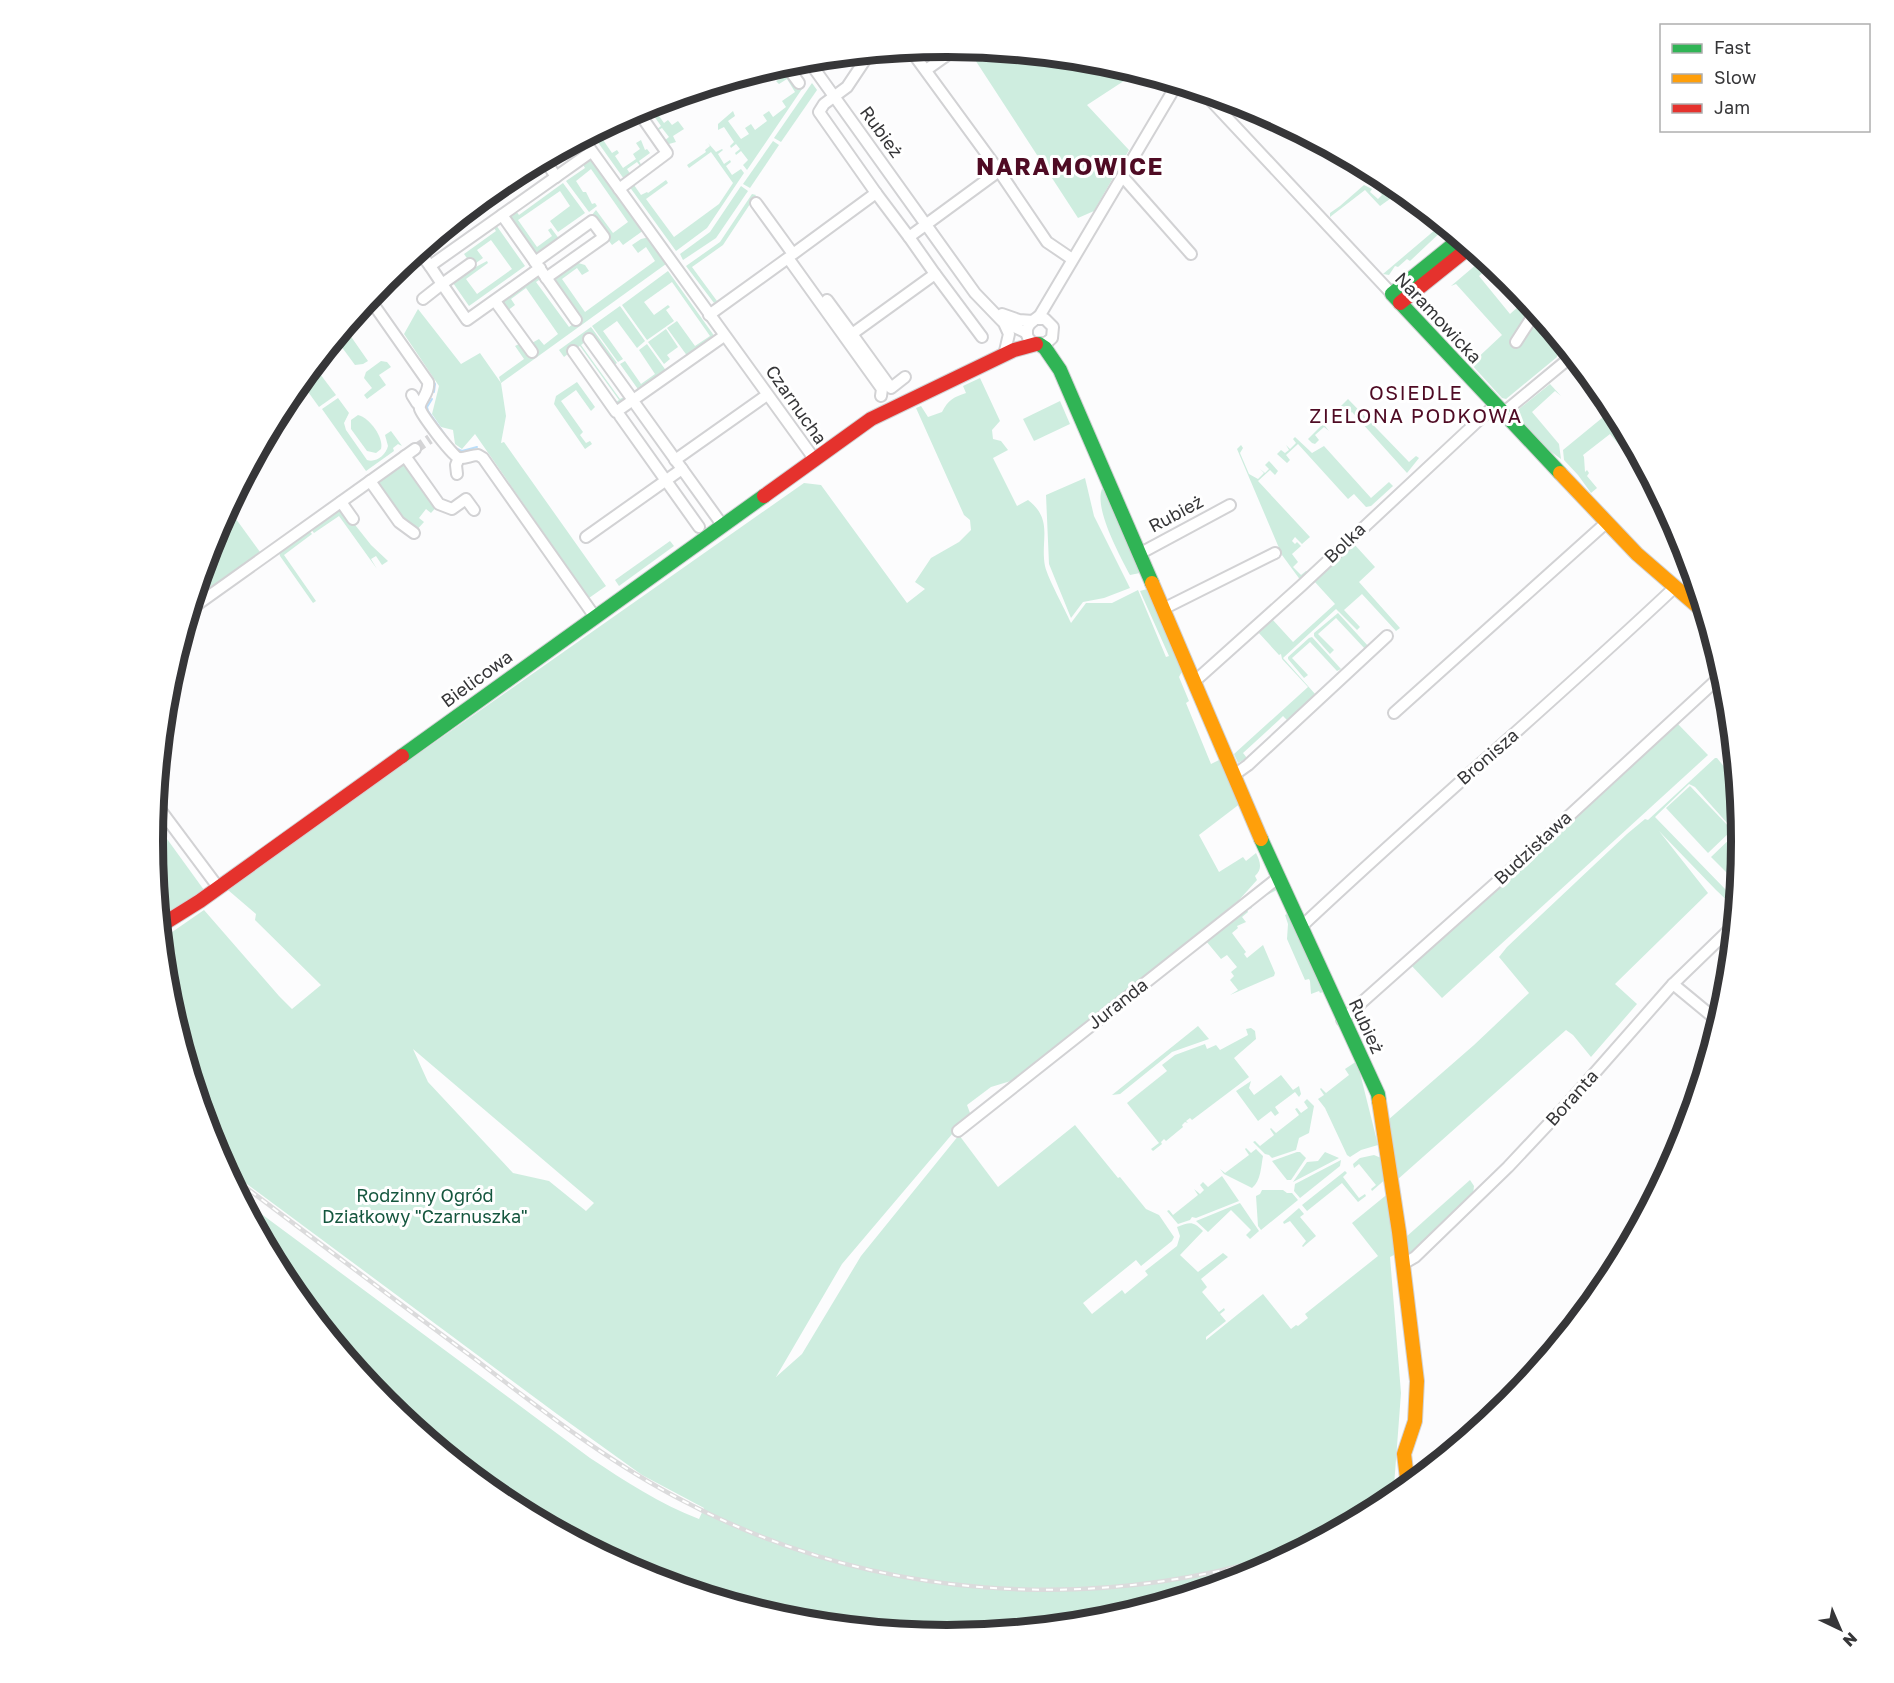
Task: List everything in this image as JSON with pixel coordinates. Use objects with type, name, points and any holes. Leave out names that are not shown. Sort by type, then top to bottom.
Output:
[{"type":"street","points":[[926,70],[944,57]]},
{"type":"street","points":[[917,58],[999,171],[1047,242],[1072,259]]},
{"type":"street","points":[[864,62],[847,87],[824,104],[819,112],[982,337]]},
{"type":"street","name":"Rubież","points":[[814,69],[988,308],[1004,323],[1036,339],[1060,370],[1234,775],[1342,1020],[1378,1094],[1388,1149],[1418,1397],[1415,1421],[1404,1454],[1407,1477]]},
{"type":"street","points":[[791,73],[799,84]]},
{"type":"street","points":[[1055,291],[1053,332],[1036,339],[1029,325],[1055,291],[1173,91]]},
{"type":"street","name":"Naramowicka","points":[[1214,104],[1243,139],[1607,522],[1674,588],[1695,605]]},
{"type":"street","points":[[619,189],[667,153],[643,119]]},
{"type":"street","name":"Czarnucha","points":[[587,145],[810,453],[813,461],[881,413],[982,367],[1003,353],[1030,344],[1036,339]]},
{"type":"street","points":[[430,266],[591,152]]},
{"type":"street","points":[[549,166],[556,177]]},
{"type":"street","points":[[909,237],[999,171]]},
{"type":"street","points":[[1123,177],[1191,254]]},
{"type":"street","points":[[529,178],[537,190]]},
{"type":"street","points":[[793,254],[876,193]]},
{"type":"street","points":[[756,203],[891,388],[905,377]]},
{"type":"street","points":[[502,215],[576,320]]},
{"type":"street","points":[[424,258],[467,320],[495,301],[592,221],[604,237],[546,278]]},
{"type":"street","points":[[464,224],[473,236]]},
{"type":"street","points":[[1396,298],[1421,272],[1454,244]]},
{"type":"street","points":[[1396,298],[1463,252]]},
{"type":"street","points":[[709,315],[788,258],[882,389],[881,396]]},
{"type":"street","points":[[423,299],[470,264]]},
{"type":"street","points":[[852,334],[935,274]]},
{"type":"street","points":[[495,301],[532,352]]},
{"type":"street","points":[[374,306],[428,382],[429,389],[414,404],[434,436],[453,456],[459,458],[478,455],[483,458],[595,617]]},
{"type":"street","name":"Rubież","points":[[988,308],[1015,320],[1045,319],[1052,325]]},
{"type":"street","points":[[1516,342],[1532,318]]},
{"type":"street","points":[[1003,353],[1009,334],[1004,323]]},
{"type":"street","points":[[573,351],[616,412],[635,403],[724,336]]},
{"type":"street","points":[[589,339],[723,526]]},
{"type":"street","name":"Bolka","points":[[1195,681],[1499,409],[1566,360]]},
{"type":"street","points":[[586,537],[767,394]]},
{"type":"street","points":[[620,416],[663,478],[675,500],[699,527]]},
{"type":"street","points":[[200,603],[415,449]]},
{"type":"street","points":[[405,456],[439,504],[452,509],[466,499],[474,510]]},
{"type":"street","points":[[457,474],[456,465],[459,458]]},
{"type":"street","name":"Bielicowa","points":[[167,921],[813,461]]},
{"type":"street","points":[[370,481],[399,522],[414,533]]},
{"type":"street","points":[[341,502],[353,519]]},
{"type":"street","name":"Rubież","points":[[1139,554],[1230,505]]},
{"type":"street","points":[[1394,713],[1607,522]]},
{"type":"street","points":[[1164,609],[1275,553]]},
{"type":"street","name":"Bronisza","points":[[1302,926],[1392,841],[1519,730],[1674,588]]},
{"type":"street","points":[[1234,775],[1248,765],[1387,636]]},
{"type":"street","name":"Budzisława","points":[[1342,1020],[1507,873],[1715,682]]},
{"type":"street","points":[[164,814],[218,887]]},
{"type":"street","name":"Juranda","points":[[958,1131],[1279,877]]},
{"type":"street","name":"Boranta","points":[[1403,1264],[1415,1257],[1517,1158],[1673,984],[1726,933]]},
{"type":"street","points":[[1673,984],[1711,1016]]},
{"type":"green space","points":[[974,58],[1049,64],[1127,79],[1087,105],[1129,150],[1094,211],[1078,218]]},
{"type":"green space","points":[[786,76],[804,86],[747,170],[743,165],[748,160],[741,151],[736,155],[735,153],[740,149],[736,144],[731,148],[734,142],[724,127],[718,130],[718,124],[733,111],[735,116],[728,121],[741,139],[749,134],[745,128],[751,124],[755,130],[767,121],[763,115],[769,111],[773,117],[786,107],[782,101],[795,92],[787,79],[779,84],[776,81]]},
{"type":"green space","points":[[812,83],[817,90],[781,142],[774,138]]},
{"type":"green space","points":[[657,113],[664,123],[668,120],[672,125],[678,121],[684,129],[673,136],[676,142],[669,144],[664,141],[669,137],[662,128],[656,130],[661,126],[654,116],[649,120],[648,118]]},
{"type":"green space","points":[[601,137],[612,153],[617,150],[619,153],[615,156],[623,168],[636,159],[633,154],[640,149],[636,143],[641,140],[645,150],[647,149],[650,153],[639,161],[641,167],[637,162],[627,169],[631,175],[624,179],[596,140]]},
{"type":"green space","points":[[773,141],[779,145],[750,188],[743,184]]},
{"type":"green space","points":[[708,143],[716,152],[723,150],[718,154],[724,164],[730,160],[731,162],[726,166],[732,175],[741,169],[744,173],[707,228],[676,251],[629,186],[638,180],[634,185],[641,195],[648,193],[666,180],[668,183],[646,199],[674,237],[719,204],[733,183],[711,152],[689,168],[687,165],[706,152],[705,150],[710,146]]},
{"type":"green space","points":[[593,160],[644,230],[623,245],[619,240],[612,245],[591,216],[596,210],[613,233],[628,222],[591,169],[576,181],[583,192],[586,192],[592,204],[595,203],[597,206],[589,212],[566,181],[585,168],[582,163]]},
{"type":"green space","points":[[1370,181],[1393,196],[1380,206],[1365,190],[1330,217],[1330,213],[1364,185],[1372,189],[1370,192],[1378,199],[1382,195]]},
{"type":"green space","points":[[563,183],[585,213],[558,232],[550,221],[570,206],[560,191],[518,220],[537,247],[552,236],[548,230],[551,228],[560,240],[537,255],[510,217],[516,211],[519,215]]},
{"type":"green space","points":[[741,186],[748,191],[716,238],[683,260],[680,254],[710,232]]},
{"type":"green space","points":[[752,194],[756,195],[723,245],[692,267],[717,301],[714,303],[686,266],[720,242]]},
{"type":"green space","points":[[496,225],[525,266],[469,306],[453,283],[447,287],[470,268],[487,261],[488,263],[466,279],[477,294],[512,269],[491,240],[477,250],[483,258],[476,263],[474,261],[471,264],[464,254],[496,231],[493,227]]},
{"type":"green space","points":[[1436,229],[1441,232],[1410,261],[1407,259],[1398,267],[1395,266],[1389,275],[1383,274]]},
{"type":"green space","points":[[649,237],[667,262],[666,264],[501,383],[499,377],[524,359],[515,346],[521,343],[530,344],[539,339],[544,345],[558,334],[526,288],[511,299],[515,305],[507,311],[502,301],[535,276],[542,278],[536,282],[569,327],[580,319],[553,281],[554,278],[575,262],[585,265],[589,271],[582,275],[577,268],[562,279],[585,312],[655,261],[646,247],[638,253],[632,245]]},
{"type":"green space","points":[[1477,264],[1485,271],[1479,276],[1510,314],[1519,306],[1518,304],[1558,350],[1557,357],[1506,399],[1502,398],[1471,364],[1502,335],[1456,284],[1451,286]]},
{"type":"green space","points":[[668,271],[715,337],[688,357],[667,328],[677,321],[695,346],[710,336],[672,282],[644,302],[654,315],[668,305],[670,307],[666,310],[674,321],[647,340],[622,305]]},
{"type":"green space","points":[[620,306],[645,341],[637,348],[617,321],[603,331],[623,359],[618,362],[592,326]]},
{"type":"green space","points":[[418,309],[461,364],[480,353],[501,383],[506,416],[501,443],[504,442],[606,586],[589,598],[475,434],[462,449],[455,444],[453,430],[441,427],[432,414],[439,386],[404,334]]},
{"type":"green space","points":[[591,327],[617,363],[613,366],[589,333],[584,337],[586,341],[581,345],[620,399],[626,396],[626,400],[617,405],[614,403],[619,400],[580,346],[575,349],[572,345],[567,349],[569,353],[564,357],[559,350]]},
{"type":"green space","points":[[666,329],[678,347],[667,355],[670,359],[664,364],[648,342]]},
{"type":"green space","points":[[349,334],[368,361],[355,365],[341,346],[347,342],[345,339]]},
{"type":"green space","points":[[647,344],[667,372],[640,392],[620,364],[625,361],[641,384],[655,374],[639,350]]},
{"type":"green space","points":[[381,361],[387,362],[391,367],[379,375],[386,385],[367,399],[364,395],[372,388],[364,378],[366,372]]},
{"type":"green space","points":[[319,372],[336,395],[319,407],[307,390]]},
{"type":"green space","name":"Rodzinny Ogród Działkowy \"Czarnuszka\"","points":[[980,378],[1000,421],[992,430],[993,439],[1001,441],[1008,450],[993,458],[1017,506],[1028,500],[1041,515],[1045,566],[1071,623],[1086,603],[1112,603],[1138,590],[1166,657],[1169,656],[1140,591],[1147,589],[1184,668],[1179,677],[1189,701],[1186,703],[1211,764],[1221,759],[1241,803],[1199,835],[1219,872],[1243,857],[1246,861],[1256,853],[1260,868],[1255,876],[1257,880],[1239,900],[1030,1070],[1014,1080],[991,1087],[967,1105],[970,1113],[842,1264],[776,1377],[802,1354],[861,1256],[959,1135],[998,1187],[1075,1125],[1146,1209],[1159,1215],[1174,1237],[1141,1266],[1136,1260],[1083,1303],[1092,1314],[1122,1290],[1125,1294],[1148,1275],[1145,1271],[1177,1246],[1180,1236],[1177,1227],[1188,1223],[1194,1224],[1203,1231],[1180,1255],[1198,1272],[1223,1253],[1228,1257],[1201,1279],[1207,1287],[1202,1292],[1219,1312],[1224,1308],[1225,1310],[1220,1314],[1226,1321],[1206,1337],[1206,1340],[1263,1294],[1291,1329],[1308,1318],[1305,1314],[1378,1256],[1352,1223],[1390,1192],[1398,1253],[1390,1257],[1401,1393],[1394,1486],[1381,1490],[1383,1494],[1294,1545],[1199,1584],[1100,1611],[998,1624],[947,1626],[845,1619],[794,1611],[695,1584],[647,1566],[600,1545],[511,1494],[469,1464],[430,1431],[357,1359],[325,1319],[295,1277],[254,1209],[590,1458],[643,1492],[685,1513],[699,1519],[704,1508],[642,1475],[238,1178],[204,1094],[189,1045],[168,935],[204,910],[292,1009],[321,985],[255,920],[256,914],[228,890],[804,483],[821,485],[907,603],[925,589],[915,582],[931,558],[959,542],[971,530],[970,520],[964,515],[916,408],[921,406],[928,417],[942,412],[952,400],[966,393],[963,386]],"holes":[[[413,1049],[594,1203],[586,1211],[549,1181],[513,1173],[428,1082]]]},
{"type":"green space","points":[[577,382],[595,407],[591,411],[576,390],[561,401],[583,432],[580,435],[586,443],[590,441],[592,444],[585,449],[554,404],[556,396]]},
{"type":"green space","points":[[1550,384],[1561,396],[1555,391],[1532,412],[1559,444],[1561,459],[1547,449],[1516,415],[1519,409]]},
{"type":"green space","points":[[338,398],[349,413],[344,423],[346,430],[367,460],[374,460],[383,455],[388,446],[385,435],[391,431],[402,446],[398,444],[393,448],[394,451],[366,471],[322,409]]},
{"type":"green space","points":[[1348,399],[1409,462],[1416,456],[1419,458],[1407,473],[1352,412],[1349,414],[1345,409],[1335,417],[1339,422],[1334,418],[1325,426],[1329,431],[1324,427],[1315,435],[1319,440],[1315,444],[1308,439]]},
{"type":"green space","points":[[1060,401],[1070,424],[1034,441],[1023,419]]},
{"type":"green space","points":[[358,415],[367,420],[378,434],[381,449],[376,453],[367,451],[351,429],[351,420]]},
{"type":"green space","points":[[1605,416],[1632,461],[1610,434],[1583,455],[1585,472],[1587,470],[1589,473],[1587,476],[1597,488],[1591,493],[1564,460],[1563,450]]},
{"type":"green space","points":[[1295,437],[1312,453],[1324,446],[1371,498],[1389,482],[1393,486],[1371,506],[1366,507],[1354,494],[1348,499],[1298,444],[1286,455],[1290,460],[1287,463],[1277,454],[1281,450],[1285,453],[1289,450],[1286,445],[1290,449],[1296,443],[1293,439]]},
{"type":"green space","points":[[1241,445],[1243,448],[1240,453],[1249,474],[1258,479],[1264,473],[1260,469],[1265,473],[1269,469],[1265,465],[1269,461],[1278,471],[1275,475],[1270,470],[1258,481],[1310,537],[1302,544],[1295,537],[1292,541],[1301,546],[1292,554],[1298,562],[1293,567],[1301,575],[1308,572],[1343,538],[1343,542],[1301,581],[1282,555],[1237,449]]},
{"type":"green space","points":[[401,464],[409,465],[439,504],[431,513],[426,509],[419,518],[424,522],[414,533],[379,486],[381,477]]},
{"type":"green space","points":[[1085,478],[1094,516],[1130,588],[1104,598],[1083,602],[1071,618],[1049,564],[1046,495]]},
{"type":"green space","points":[[1102,489],[1106,491],[1140,573],[1130,575],[1115,545],[1102,508],[1100,498]]},
{"type":"green space","points":[[336,510],[344,511],[371,545],[388,561],[382,565],[376,556],[371,559],[377,569],[339,516],[314,533],[310,528]]},
{"type":"green space","points":[[234,516],[260,552],[203,594]]},
{"type":"green space","points":[[308,529],[312,534],[284,555],[316,601],[313,603],[279,552]]},
{"type":"green space","points":[[670,541],[674,546],[619,586],[615,580]]},
{"type":"green space","points":[[1354,544],[1375,567],[1359,582],[1400,628],[1396,631],[1362,594],[1344,610],[1360,627],[1357,630],[1336,609],[1283,658],[1316,695],[1288,721],[1283,716],[1243,753],[1247,758],[1238,763],[1234,754],[1308,687],[1282,659],[1281,654],[1279,655],[1258,632],[1272,619],[1293,642],[1335,604],[1314,581]]},
{"type":"green space","points":[[1338,613],[1369,647],[1366,650],[1336,618],[1318,634],[1334,650],[1330,654],[1314,636],[1314,633]]},
{"type":"green space","points":[[1312,637],[1341,669],[1337,671],[1310,642],[1292,658],[1308,675],[1304,678],[1288,657]]},
{"type":"green space","points":[[1676,722],[1708,755],[1442,998],[1410,964]]},
{"type":"green space","points":[[1717,758],[1728,772],[1731,828],[1695,787],[1689,784],[1655,817],[1730,893],[1729,902],[1659,831],[1708,893],[1615,984],[1637,1004],[1591,1057],[1566,1030],[1397,1180],[1388,1120],[1474,1045],[1529,993],[1499,957],[1627,834],[1645,819],[1648,820]]},
{"type":"green space","points":[[1690,786],[1732,830],[1708,853],[1666,808]]},
{"type":"green space","points":[[163,834],[204,890],[167,919]]},
{"type":"green space","points":[[1732,837],[1731,877],[1711,857]]},
{"type":"green space","points":[[1275,883],[1280,884],[1325,988],[1323,992],[1311,994],[1310,981],[1305,980],[1287,939],[1288,924],[1285,915],[1289,913],[1279,889],[1267,895],[1263,892]]},
{"type":"green space","points":[[1257,897],[1258,901],[1251,905],[1252,908],[1247,910],[1248,912],[1242,917],[1246,922],[1237,926],[1238,928],[1232,933],[1246,952],[1244,954],[1247,958],[1263,945],[1275,973],[1274,976],[1230,995],[1238,990],[1230,980],[1234,976],[1231,972],[1237,967],[1227,955],[1221,959],[1206,941],[1201,945],[1199,943]]},
{"type":"green space","points":[[1198,1026],[1209,1039],[1172,1052],[1120,1094],[1112,1095]]},
{"type":"green space","points":[[1251,1028],[1255,1031],[1256,1039],[1234,1058],[1249,1077],[1192,1120],[1190,1118],[1186,1121],[1188,1123],[1185,1122],[1183,1127],[1166,1141],[1164,1139],[1162,1144],[1153,1151],[1151,1149],[1159,1143],[1127,1103],[1167,1071],[1162,1065],[1175,1055],[1205,1044],[1207,1049],[1216,1045],[1220,1050],[1248,1035],[1246,1029]]},
{"type":"green space","points":[[1357,1061],[1378,1145],[1361,1150],[1350,1157],[1318,1099],[1324,1095],[1321,1088],[1326,1093],[1349,1075],[1345,1069]]},
{"type":"green space","points":[[1281,1075],[1293,1090],[1299,1086],[1301,1094],[1299,1097],[1295,1092],[1275,1107],[1279,1113],[1275,1116],[1271,1111],[1258,1121],[1236,1091],[1251,1081],[1249,1088],[1254,1095]]},
{"type":"green space","points":[[1307,1099],[1314,1106],[1309,1133],[1299,1138],[1296,1150],[1272,1158],[1265,1154],[1253,1142],[1255,1141],[1260,1146],[1274,1135],[1271,1128],[1276,1133],[1299,1115],[1295,1109],[1297,1108],[1301,1113],[1308,1108],[1304,1102]]},
{"type":"green space","points":[[1246,1148],[1251,1153],[1256,1149],[1263,1156],[1259,1177],[1252,1188],[1224,1174],[1220,1169],[1225,1173],[1249,1155]]},
{"type":"green space","points":[[1297,1152],[1306,1158],[1291,1180],[1287,1180],[1272,1161]]},
{"type":"green space","points":[[1325,1152],[1339,1158],[1293,1182],[1307,1162],[1318,1161]]},
{"type":"green space","points":[[1374,1155],[1386,1160],[1388,1177],[1372,1191],[1371,1189],[1376,1185],[1359,1164],[1354,1168],[1353,1164],[1360,1158]]},
{"type":"green space","points":[[1341,1160],[1340,1166],[1300,1198],[1294,1191],[1295,1184]]},
{"type":"green space","points":[[1345,1171],[1347,1173],[1343,1177],[1359,1198],[1365,1194],[1366,1196],[1358,1202],[1342,1183],[1307,1211],[1302,1205]]},
{"type":"green space","points":[[1222,1176],[1239,1201],[1178,1224],[1167,1211],[1169,1210],[1173,1215],[1198,1195],[1194,1189],[1200,1194],[1204,1190],[1200,1185],[1203,1182],[1208,1187]]},
{"type":"green space","points":[[1470,1180],[1474,1186],[1473,1195],[1415,1250],[1407,1253],[1406,1237]]},
{"type":"green space","points":[[1262,1190],[1283,1190],[1292,1193],[1298,1200],[1261,1230],[1258,1226],[1256,1196]]},
{"type":"green space","points":[[1240,1203],[1259,1231],[1250,1239],[1246,1235],[1251,1230],[1231,1210],[1208,1232],[1196,1221]]},
{"type":"green space","points":[[1299,1208],[1304,1214],[1300,1217],[1316,1236],[1303,1247],[1306,1241],[1290,1221],[1284,1224],[1283,1222]]},
{"type":"waterway","points":[[432,379],[435,384],[434,392]]},
{"type":"waterway","points":[[432,399],[427,407],[428,411],[448,439]]},
{"type":"waterway","points":[[455,448],[462,451],[477,447]]},
{"type":"tunnel","points":[[415,449],[430,439]]},
{"type":"railway","points":[[241,1184],[547,1414],[597,1449],[674,1496],[748,1531],[825,1558],[904,1577],[985,1587],[1066,1590],[1147,1583],[1228,1569],[1263,1559]]},
{"type":"traffic: fast","points":[[1454,244],[1392,294],[1560,473]]},
{"type":"traffic: fast","points":[[1039,344],[1045,348],[1060,370],[1152,583]]},
{"type":"traffic: fast","points":[[402,756],[764,496]]},
{"type":"traffic: fast","points":[[1261,839],[1378,1094],[1379,1101]]},
{"type":"traffic: slow","points":[[1560,473],[1637,554],[1695,604]]},
{"type":"traffic: slow","points":[[1152,583],[1261,839]]},
{"type":"traffic: slow","points":[[1379,1101],[1399,1232],[1417,1381],[1415,1421],[1404,1454],[1407,1477]]},
{"type":"traffic: jam","points":[[1400,303],[1464,252]]},
{"type":"traffic: jam","points":[[764,496],[871,419],[1014,350],[1036,344]]},
{"type":"traffic: jam","points":[[167,922],[200,901],[402,756]]},
{"type":"district","name":"NARAMOWICE","points":[[1070,167]]},
{"type":"district","name":"OSIEDLE ZIELONA PODKOWA","points":[[1416,404]]}]
